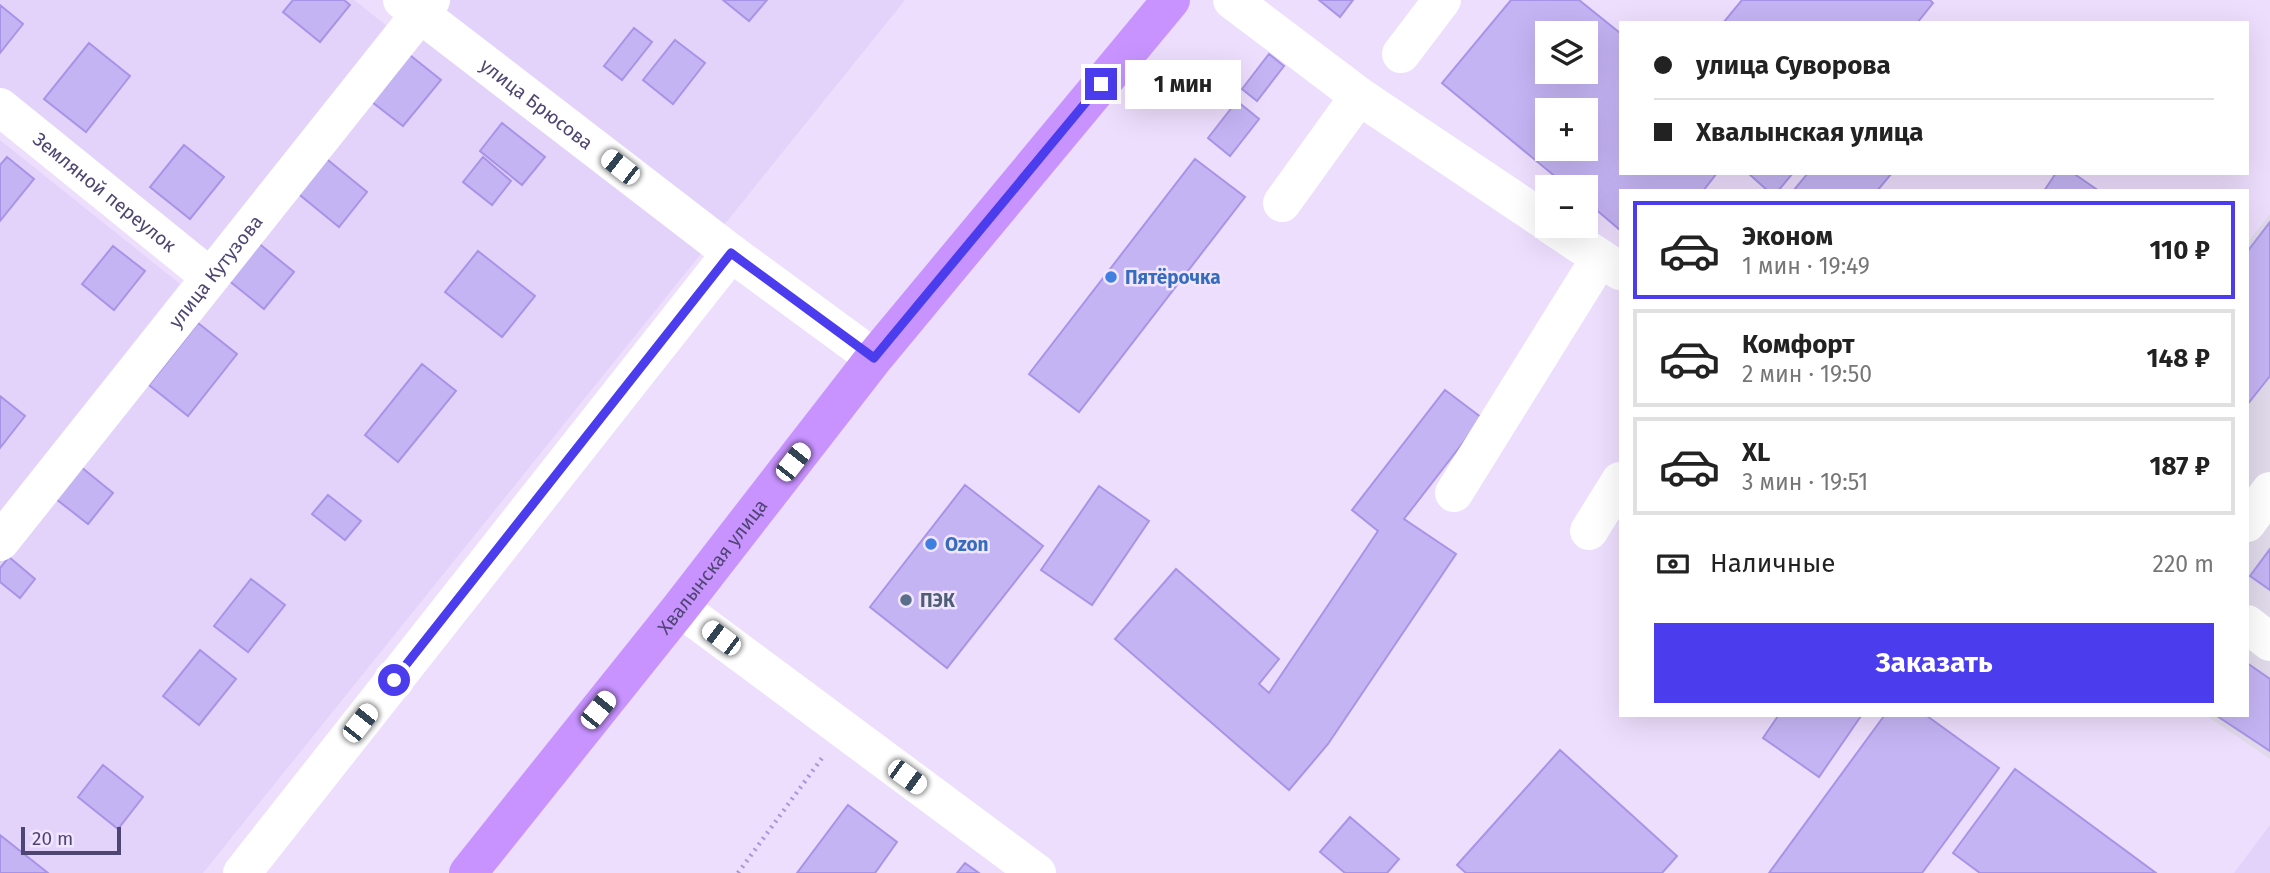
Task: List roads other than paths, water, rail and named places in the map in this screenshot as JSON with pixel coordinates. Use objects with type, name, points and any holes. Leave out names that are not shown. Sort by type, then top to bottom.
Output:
[{"type":"main road","name":"Хвалынская улица","points":[[468,873],[680,608],[874,358],[1171,0]]},
{"type":"street","points":[[1232,0],[1359,96],[1535,214]]},
{"type":"street","points":[[1401,54],[1442,0]]},
{"type":"street","name":"улица Брюсова","points":[[418,5],[731,253],[874,358]]},
{"type":"street","name":"улица Кутузова","points":[[2,535],[210,277],[418,5]]},
{"type":"street","points":[[1282,203],[1359,96]]},
{"type":"street","name":"Земляной переулок","points":[[0,107],[210,277]]},
{"type":"street","points":[[1454,494],[1610,265],[1570,238]]},
{"type":"street","points":[[242,873],[731,253]]},
{"type":"street","points":[[1589,531],[1619,483]]},
{"type":"street","points":[[2249,520],[2270,491]]},
{"type":"street","points":[[680,608],[1037,873]]},
{"type":"street","points":[[2249,626],[2270,642]]},
{"type":"place","name":"Пятёрочка","points":[[1111,277]]},
{"type":"place","name":"Ozon","points":[[931,544]]},
{"type":"place","name":"ПЭК","points":[[906,600]]}]
